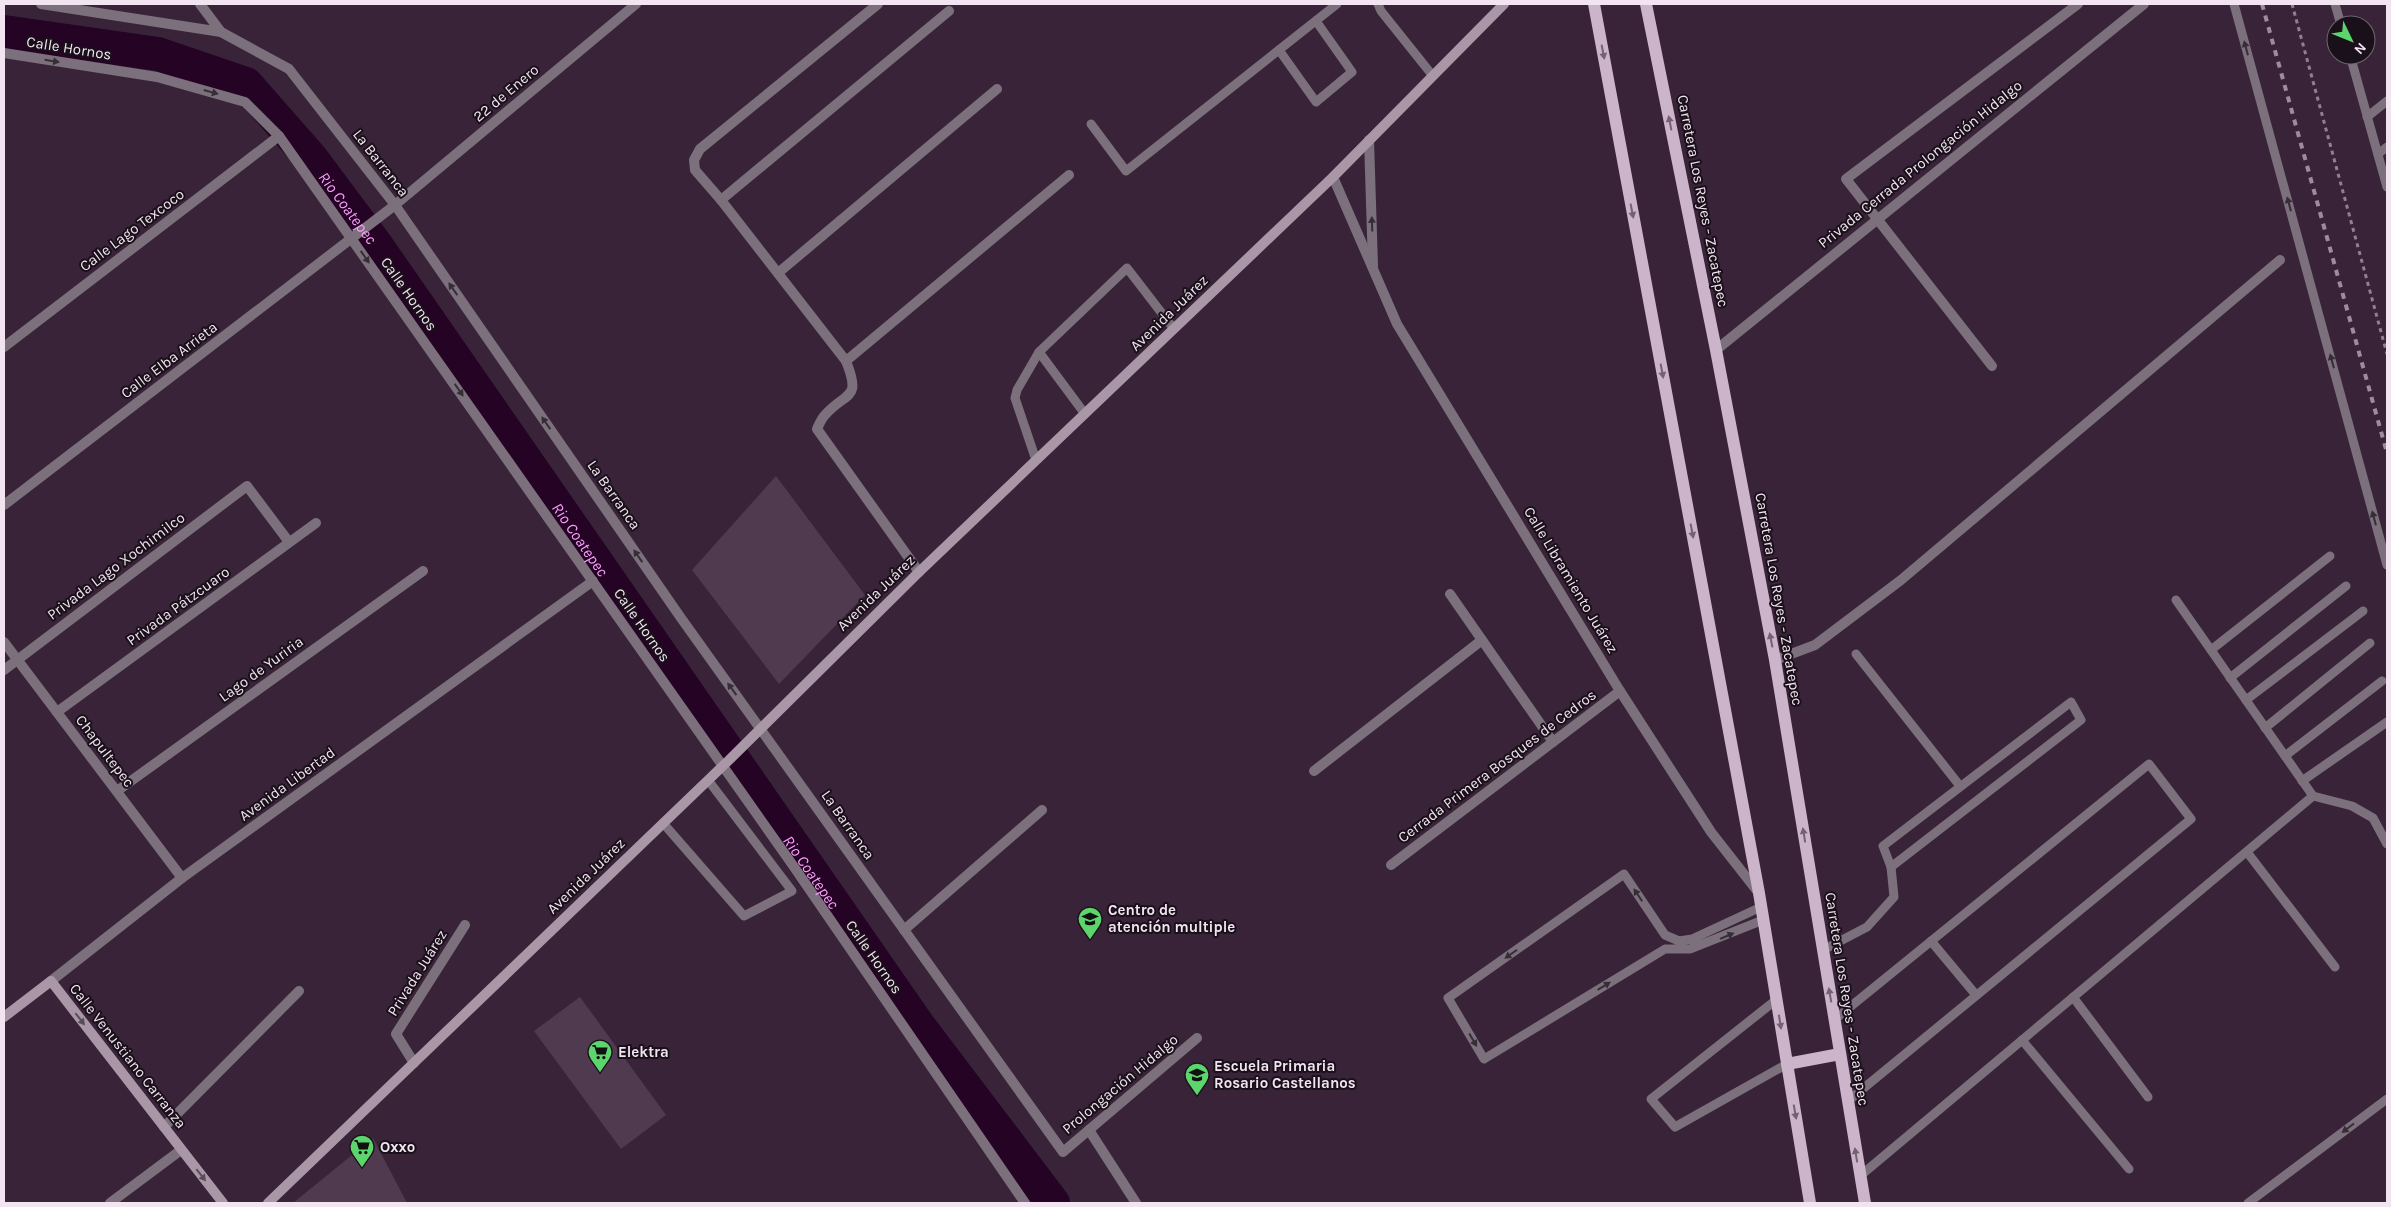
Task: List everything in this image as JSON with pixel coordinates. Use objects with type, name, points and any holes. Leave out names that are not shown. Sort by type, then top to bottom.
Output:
[{"type":"main road","points":[[1594,4],[1759,893],[1810,1203]]},
{"type":"main road","name":"Carretera Los Reyes - Zacatepec","points":[[1648,4],[1775,660],[1864,1203]]},
{"type":"main road","points":[[1787,1064],[1840,1054]]},
{"type":"street","name":"La Barranca","points":[[41,4],[221,32],[289,69],[393,206],[675,610],[1062,1152]]},
{"type":"street","points":[[200,4],[221,32]]},
{"type":"street","name":"22 de Enero","points":[[355,236],[636,4]]},
{"type":"street","points":[[878,4],[700,149],[694,160],[695,170],[721,200],[846,361],[853,377],[853,387],[848,397],[824,415],[817,429],[919,572]]},
{"type":"street","name":"Avenida Juárez","points":[[268,1203],[278,1199],[414,1063],[708,780],[919,572],[1333,177],[1504,4]]},
{"type":"street","points":[[1992,366],[1875,219],[1846,179],[2078,4]]},
{"type":"street","name":"Privada Cerrada Prolongación Hidalgo","points":[[1716,350],[1875,219],[2144,4]]},
{"type":"street","points":[[721,200],[949,11]]},
{"type":"street","name":"Calle Hornos","points":[[4,53],[157,77],[245,102],[279,136],[355,236],[593,581],[724,764],[1025,1203]]},
{"type":"street","points":[[778,273],[996,89]]},
{"type":"street","name":"Calle Lago Texcoco","points":[[4,347],[279,136]]},
{"type":"street","name":"Calle Libramiento Juárez","points":[[1370,140],[1373,272]]},
{"type":"street","points":[[846,361],[1069,175]]},
{"type":"street","name":"Calle Libramiento Juárez","points":[[1333,177],[1397,324],[1620,691],[1711,832],[1759,893]]},
{"type":"street","name":"Calle Elba Arrieta","points":[[4,505],[355,236]]},
{"type":"street","points":[[1775,660],[1815,645],[1901,580],[2280,260]]},
{"type":"street","name":"Privada Lago Xochimilco","points":[[4,670],[247,486],[289,542]]},
{"type":"street","name":"Privada Pátzcuaro","points":[[57,712],[316,523]]},
{"type":"street","name":"Lago de Yuriria","points":[[117,791],[423,571]]},
{"type":"street","name":"Avenida Libertad","points":[[4,1017],[182,878],[593,581]]},
{"type":"street","points":[[1450,594],[1553,742]]},
{"type":"street","points":[[1314,770],[1482,640]]},
{"type":"street","name":"Chapultepec","points":[[4,642],[182,878]]},
{"type":"street","name":"Cerrada Primera Bosques de Cedros","points":[[1391,865],[1620,691]]},
{"type":"street","points":[[904,930],[1042,810]]},
{"type":"street","name":"Privada Juárez","points":[[414,1063],[396,1034],[465,926]]},
{"type":"street","name":"Calle Venustiano Carranza","points":[[51,981],[223,1203]]},
{"type":"street","points":[[164,1127],[299,991]]},
{"type":"street","name":"Prolongación Hidalgo","points":[[1062,1152],[1197,1038]]},
{"type":"street","points":[[1089,1130],[1136,1203]]},
{"type":"street","name":"Calle Venustiano Carranza","points":[[110,1203],[181,1150]]},
{"type":"lane","points":[[1091,124],[1126,171],[1337,4]]},
{"type":"lane","points":[[1378,4],[1381,11],[1432,76]]},
{"type":"lane","points":[[2234,4],[2387,565]]},
{"type":"lane","points":[[1279,50],[1316,102],[1352,72],[1316,21]]},
{"type":"lane","points":[[2353,65],[2387,187]]},
{"type":"lane","points":[[2367,116],[2387,101]]},
{"type":"lane","points":[[2378,154],[2387,147]]},
{"type":"lane","points":[[1036,460],[1015,398],[1017,390],[1039,352],[1127,268],[1174,329]]},
{"type":"lane","points":[[1039,352],[1085,414]]},
{"type":"lane","points":[[2211,650],[2330,556]]},
{"type":"lane","points":[[2230,678],[2346,586]]},
{"type":"lane","points":[[2176,600],[2313,796],[2352,806],[2373,818],[2387,844]]},
{"type":"lane","points":[[2246,700],[2363,611]]},
{"type":"lane","points":[[2265,728],[2370,643]]},
{"type":"lane","points":[[1856,654],[1960,786]]},
{"type":"lane","points":[[2285,756],[2382,682]]},
{"type":"lane","points":[[1823,950],[1867,927],[1894,897],[1891,867],[1883,846],[2071,702],[2081,720],[1891,867]]},
{"type":"lane","points":[[2302,781],[2387,722]]},
{"type":"lane","points":[[1834,1020],[2148,764],[2191,819],[1848,1101]]},
{"type":"lane","points":[[663,823],[744,916],[792,891],[708,780]]},
{"type":"lane","points":[[1860,1176],[2313,796]]},
{"type":"lane","points":[[2247,852],[2335,967]]},
{"type":"lane","points":[[1761,907],[1692,939],[1679,941],[1665,935],[1624,874],[1448,998],[1484,1059],[1666,949],[1690,949],[1763,920]]},
{"type":"lane","points":[[1931,941],[1976,996]]},
{"type":"lane","points":[[2073,997],[2148,1097]]},
{"type":"lane","points":[[1776,1000],[1650,1099],[1675,1127],[1787,1064]]},
{"type":"lane","points":[[2022,1040],[2129,1169]]},
{"type":"lane","points":[[2248,1203],[2387,1099]]},
{"type":"path","points":[[2292,4],[2387,354]]},
{"type":"building","points":[[776,476],[865,595],[779,684],[692,570]]},
{"type":"building","name":"Elektra","points":[[580,997],[666,1115],[621,1149],[534,1031]]},
{"type":"building","name":"Oxxo","points":[[373,1138],[407,1203],[293,1203]]},
{"type":"waterway","name":"Rio Coatepec","points":[[4,32],[158,54],[246,84],[311,158],[376,245],[918,1025],[1053,1203]]},
{"type":"railway","points":[[2262,4],[2387,453]]},
{"type":"place","name":"Centro de atención multiple","points":[[1090,940]]},
{"type":"place","name":"Elektra","points":[[600,1073]]},
{"type":"place","name":"Escuela Primaria Rosario Castellanos","points":[[1197,1096]]},
{"type":"place","name":"Oxxo","points":[[362,1168]]}]
